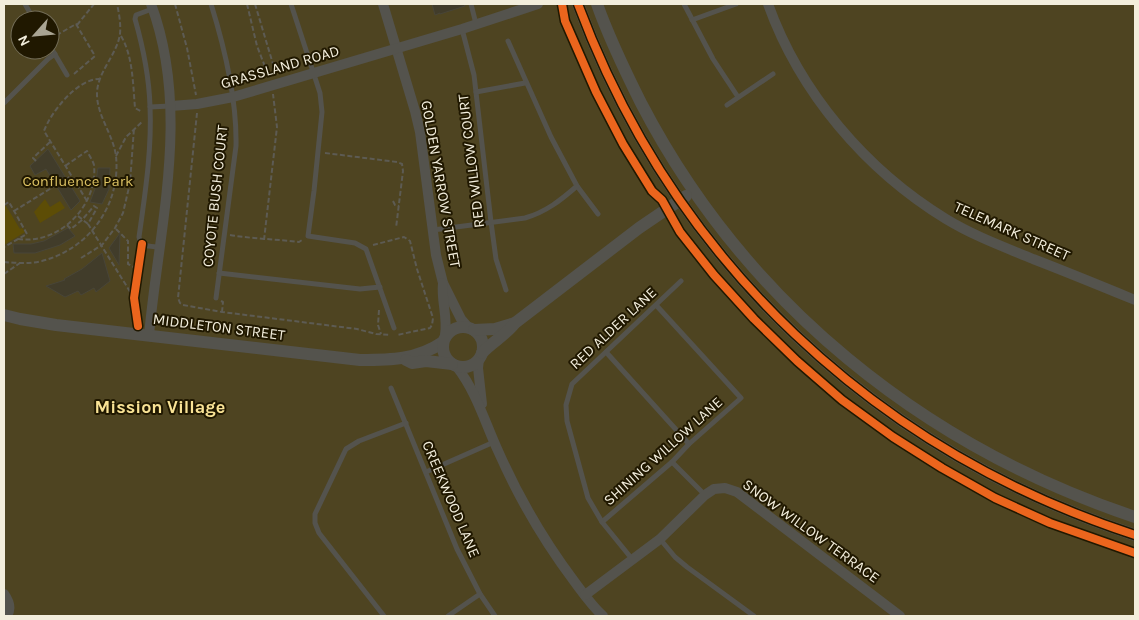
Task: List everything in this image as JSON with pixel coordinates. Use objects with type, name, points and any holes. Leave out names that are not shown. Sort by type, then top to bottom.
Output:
[{"type":"street","name":"GOLDEN YARROW STREET","points":[[383,4],[420,132],[433,230],[443,283],[461,319],[471,328]]},
{"type":"street","name":"GRASSLAND ROAD","points":[[171,106],[197,104],[233,97],[462,29],[538,4]]},
{"type":"street","points":[[578,4],[628,115],[679,200],[728,264],[767,307],[810,349],[854,387],[902,422],[952,454],[1004,482],[1058,507],[1135,535]]},
{"type":"street","points":[[597,4],[614,46],[647,114],[694,191],[723,231],[761,276],[800,317],[886,389],[933,422],[1033,477],[1092,502],[1135,517]]},
{"type":"street","name":"TELEMARK STREET","points":[[768,4],[785,43],[802,75],[821,104],[864,155],[898,186],[947,220],[969,231],[1135,300]]},
{"type":"street","points":[[149,335],[170,145],[171,106],[162,40],[152,6]]},
{"type":"street","points":[[455,366],[469,366],[491,344],[509,331],[515,323],[639,228],[694,191]]},
{"type":"street","name":"GOLDEN YARROW STREET","points":[[443,283],[441,296],[446,326],[444,338]]},
{"type":"street","name":"MIDDLETON STREET","points":[[4,315],[56,325],[360,360],[401,359],[425,352],[444,338]]},
{"type":"street","points":[[515,323],[490,330],[455,327],[444,338],[444,355],[465,376],[482,410],[494,442],[536,525],[585,595],[603,616]]},
{"type":"street","points":[[471,328],[482,340],[478,368],[482,410]]},
{"type":"street","name":"MIDDLETON STREET","points":[[401,359],[412,362],[426,361],[455,366]]},
{"type":"street","name":"SNOW WILLOW TERRACE","points":[[585,595],[660,539],[705,495],[714,489],[725,488],[737,492],[898,615]]},
{"type":"street","points":[[6,597],[10,608],[7,616]]},
{"type":"lane","name":"COYOTE BUSH COURT","points":[[211,4],[237,122],[236,146],[216,298]]},
{"type":"lane","points":[[292,4],[312,74],[320,93],[322,112],[308,236],[355,243],[366,249],[394,328]]},
{"type":"lane","points":[[470,4],[476,24]]},
{"type":"lane","points":[[684,4],[713,59],[738,98]]},
{"type":"lane","points":[[692,20],[736,4]]},
{"type":"lane","points":[[152,6],[136,15],[134,19],[147,70],[150,107],[149,154],[139,237],[142,244],[160,247]]},
{"type":"lane","name":"RED WILLOW COURT","points":[[462,29],[474,75],[496,259],[506,290]]},
{"type":"lane","points":[[508,41],[525,83],[577,186],[598,214]]},
{"type":"lane","points":[[4,103],[47,60]]},
{"type":"lane","points":[[59,60],[67,74]]},
{"type":"lane","points":[[727,105],[773,74]]},
{"type":"lane","points":[[476,92],[525,83]]},
{"type":"lane","points":[[150,107],[171,106]]},
{"type":"lane","points":[[433,230],[525,218],[539,214],[559,202],[577,186]]},
{"type":"lane","points":[[219,273],[360,289],[380,287]]},
{"type":"lane","name":"RED ALDER LANE","points":[[632,560],[602,522],[588,498],[567,421],[566,405],[572,384],[656,306],[680,281]]},
{"type":"lane","name":"SHINING WILLOW LANE","points":[[602,522],[672,462],[689,444],[741,398],[656,306]]},
{"type":"lane","points":[[606,352],[689,444]]},
{"type":"lane","name":"CREEKWOOD LANE","points":[[391,388],[457,548],[480,594],[495,616]]},
{"type":"lane","points":[[384,616],[319,533],[315,523],[315,514],[346,449],[359,440],[406,423]]},
{"type":"lane","points":[[426,472],[494,442]]},
{"type":"lane","points":[[672,462],[705,495]]},
{"type":"lane","points":[[660,539],[675,557],[687,567],[754,616]]},
{"type":"lane","points":[[448,616],[480,594]]},
{"type":"path","points":[[77,26],[94,4]]},
{"type":"path","points":[[116,156],[126,137],[143,122],[143,112],[135,108],[132,77],[125,44],[120,35],[117,4]]},
{"type":"path","points":[[175,4],[196,92],[197,104],[180,269],[178,298],[180,303],[222,312],[358,329],[381,334],[402,334],[427,329],[432,325],[433,318],[417,269],[412,244],[408,238],[404,237],[388,242],[379,242],[366,249]]},
{"type":"path","points":[[247,4],[257,46],[268,71],[275,102],[277,127],[264,240]]},
{"type":"path","points":[[255,4],[273,64]]},
{"type":"path","points":[[60,33],[76,24],[77,26]]},
{"type":"path","points":[[67,74],[68,77],[79,71],[95,56],[77,26]]},
{"type":"path","points":[[4,262],[40,262],[56,257],[74,247],[93,231],[102,219],[110,203],[116,180],[116,156],[106,124],[99,111],[97,93],[99,79],[120,35]]},
{"type":"path","points":[[87,201],[44,132],[60,105],[82,85],[99,79]]},
{"type":"path","points":[[81,258],[102,245],[115,228],[123,213],[128,196],[134,150],[134,128]]},
{"type":"path","points":[[36,161],[33,158],[50,142]]},
{"type":"path","points":[[18,239],[31,241],[49,235],[78,216],[87,201],[92,186],[94,164],[87,151],[65,166]]},
{"type":"path","points":[[318,152],[400,163],[403,170],[396,228]]},
{"type":"path","points":[[14,211],[71,176]]},
{"type":"path","points":[[393,201],[395,205],[399,206]]},
{"type":"path","points":[[4,204],[9,202],[27,234],[4,247]]},
{"type":"path","points":[[67,225],[71,229],[94,206],[97,208],[88,224]]},
{"type":"path","points":[[78,216],[93,231],[135,302]]},
{"type":"path","points":[[115,228],[128,241],[128,264],[138,269]]},
{"type":"path","points":[[224,235],[299,242],[308,236]]},
{"type":"path","points":[[137,279],[142,244]]},
{"type":"path","points":[[4,274],[20,263]]},
{"type":"path","points":[[135,302],[136,289]]},
{"type":"path","points":[[380,305],[378,323],[381,334]]},
{"type":"green space","name":"Confluence Park","points":[[4,4],[1135,4],[1135,616],[4,616]]},
{"type":"shaded area","points":[[45,199],[50,207],[60,201],[65,208],[40,223],[34,212]]},
{"type":"shaded area","points":[[6,206],[20,229],[22,228],[25,232],[4,245],[4,207]]},
{"type":"building","points":[[432,4],[464,4],[465,6],[435,15]]},
{"type":"building","points":[[48,149],[80,201],[71,210],[46,169],[35,175],[30,166]]},
{"type":"building","points":[[98,168],[110,168],[109,189],[102,204],[90,202],[95,189]]},
{"type":"building","points":[[68,228],[75,236],[60,245],[35,253],[14,253],[13,244],[31,244],[44,241]]},
{"type":"building","points":[[120,233],[119,265],[109,248]]},
{"type":"building","points":[[102,253],[110,281],[96,292],[94,288],[81,295],[78,291],[65,297],[46,286],[65,280]]},
{"type":"cycle path","points":[[562,4],[565,21],[596,92],[623,144],[652,191],[662,200],[680,232],[714,275],[754,319],[797,361],[842,400],[893,437],[942,468],[995,498],[1050,523],[1135,553]]},
{"type":"cycle path","points":[[578,4],[619,97],[669,184],[728,263],[795,334],[870,398],[952,452],[1040,498],[1135,535]]},
{"type":"cycle path","points":[[138,326],[134,298],[142,244]]},
{"type":"district","name":"Mission Village","points":[[160,407]]}]
